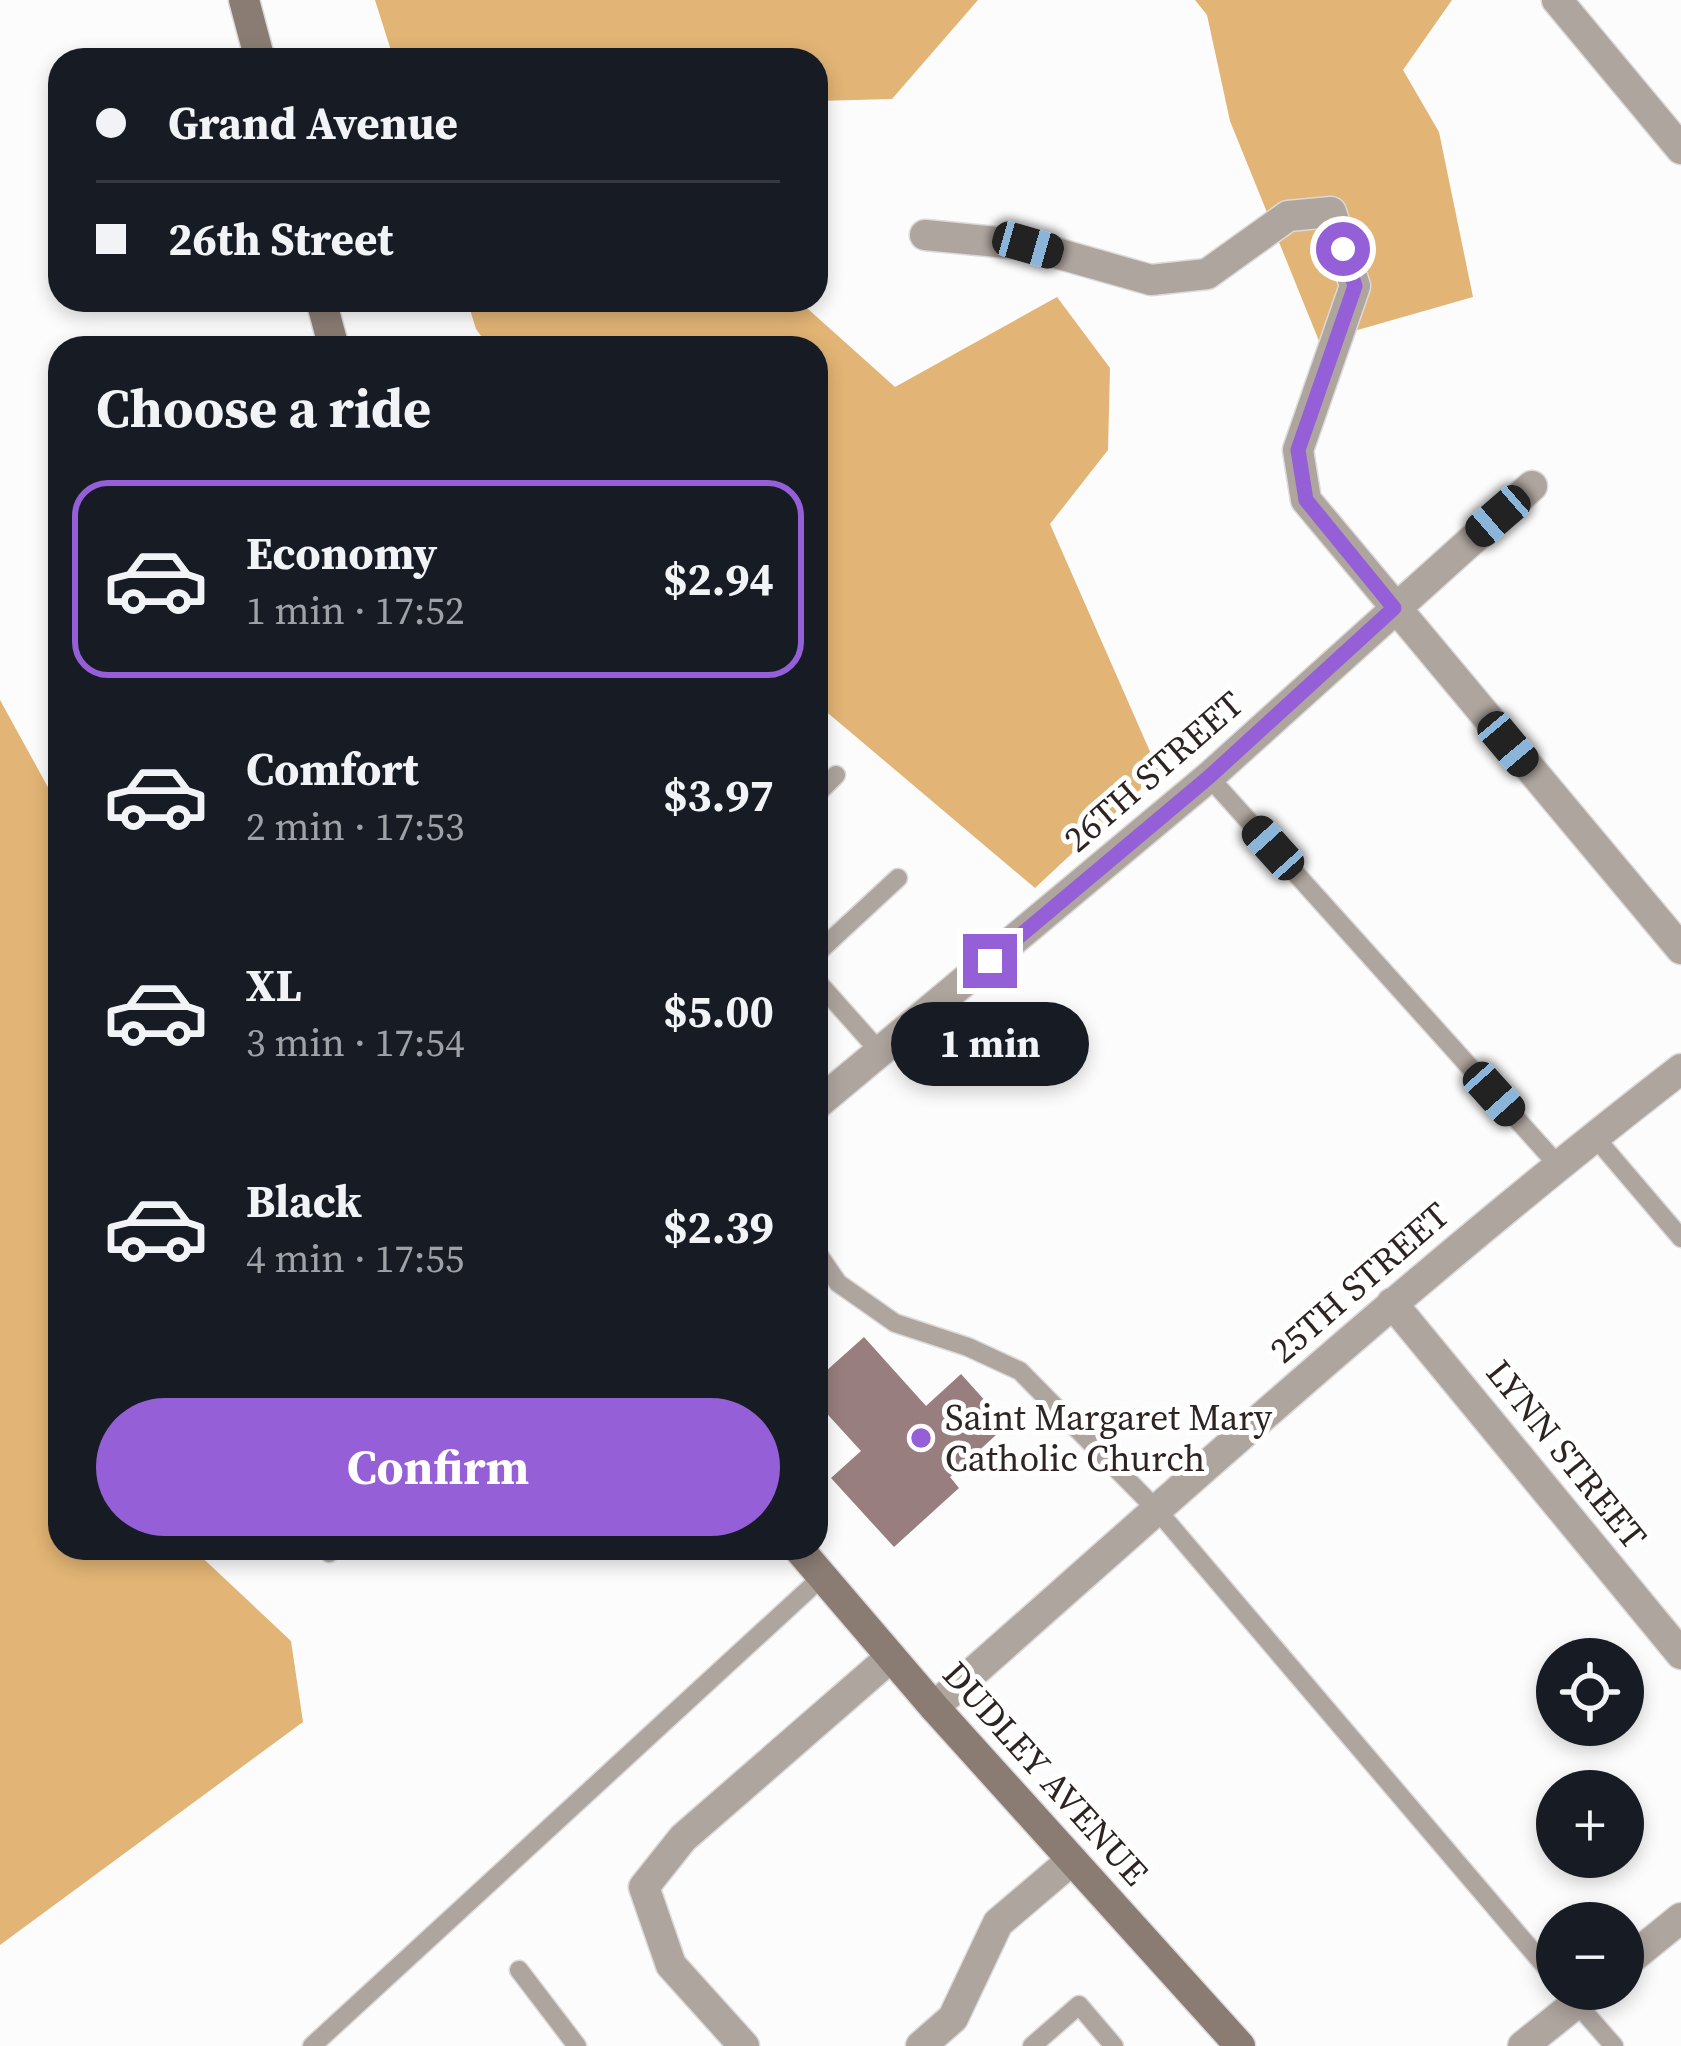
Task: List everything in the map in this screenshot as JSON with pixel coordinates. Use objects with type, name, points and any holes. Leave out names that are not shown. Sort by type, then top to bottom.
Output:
[{"type":"street","points":[[244,0],[257,48]]},
{"type":"street","points":[[1558,0],[1681,149]]},
{"type":"street","points":[[925,235],[1028,245],[1151,280],[1207,274],[1288,216],[1331,212],[1355,286],[1298,450],[1306,500],[1681,949]]},
{"type":"street","name":"26TH STREET","points":[[828,1096],[1209,777],[1532,486]]},
{"type":"street","name":"25TH STREET","points":[[934,1707],[1392,1303],[1557,1164],[1681,1069]]},
{"type":"street","name":"LYNN STREET","points":[[1392,1303],[1681,1654]]},
{"type":"street","name":"DUDLEY AVENUE","points":[[809,1560],[934,1707],[1240,2046]]},
{"type":"street","points":[[744,2046],[671,1965],[644,1887],[682,1838],[892,1658]]},
{"type":"street","points":[[921,2046],[953,2018],[998,1923],[1072,1860]]},
{"type":"street","points":[[1644,1948],[1681,1918]]},
{"type":"street","points":[[1523,2046],[1555,2010]]},
{"type":"lane","points":[[828,783],[836,775]]},
{"type":"lane","points":[[1209,777],[1557,1164]]},
{"type":"lane","points":[[828,943],[898,878]]},
{"type":"lane","points":[[828,994],[880,1052]]},
{"type":"lane","points":[[1594,1136],[1681,1238]]},
{"type":"lane","points":[[828,1268],[838,1283],[895,1323],[1021,1371],[1156,1510],[1536,1947]]},
{"type":"lane","points":[[312,2046],[822,1577]]},
{"type":"lane","points":[[519,1970],[578,2046]]},
{"type":"lane","points":[[1032,2046],[1079,2005],[1114,2046]]},
{"type":"lane","points":[[1587,2010],[1613,2046]]},
{"type":"shaded area","points":[[375,0],[978,0],[892,99],[828,101],[828,48],[390,48]]},
{"type":"shaded area","points":[[1195,0],[1452,0],[1403,70],[1439,132],[1473,297],[1319,341],[1230,121],[1207,15]]},
{"type":"shaded area","points":[[1057,297],[1110,368],[1108,450],[1050,524],[1159,772],[1035,888],[828,713],[828,336],[481,336],[471,312],[811,312],[895,387]]},
{"type":"shaded area","points":[[0,700],[48,787],[48,1560],[205,1560],[291,1641],[303,1722],[0,1945]]},
{"type":"building","name":"Saint Margaret Mary Catholic Church","points":[[864,1337],[926,1406],[961,1374],[1007,1425],[950,1477],[959,1488],[894,1547],[831,1478],[861,1451],[828,1415],[828,1369]]},
{"type":"place","name":"Saint Margaret Mary Catholic Church","points":[[921,1438]]},
{"type":"route","points":[[990,961],[1209,777],[1394,608],[1306,500],[1298,450],[1355,286],[1343,249]]}]
